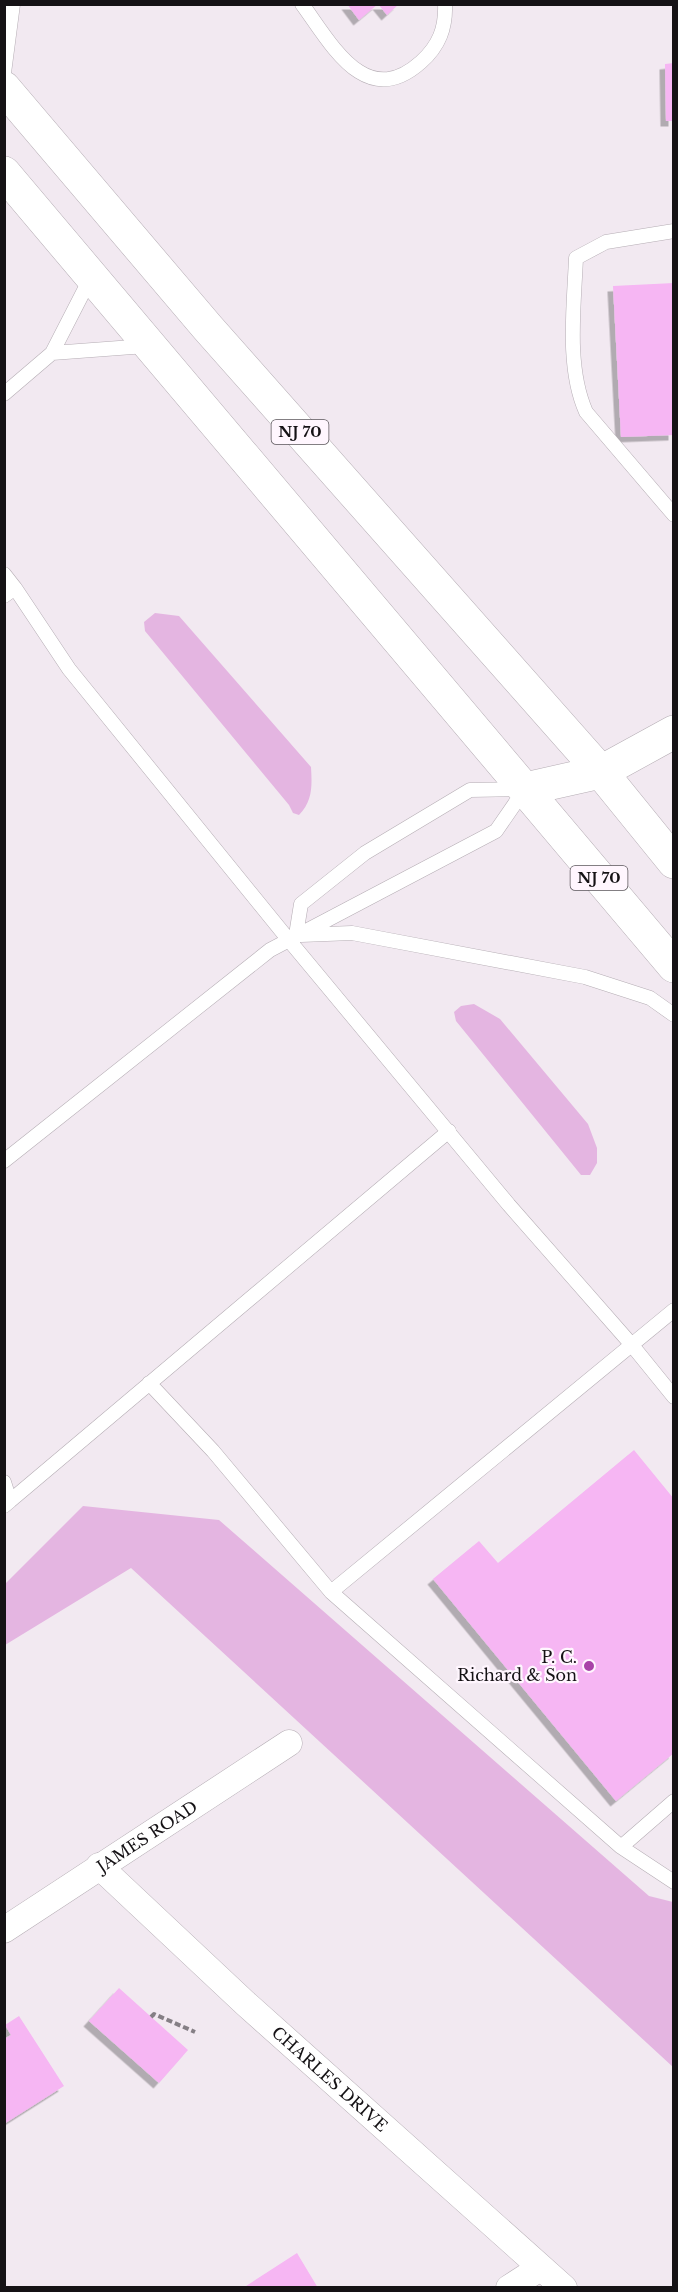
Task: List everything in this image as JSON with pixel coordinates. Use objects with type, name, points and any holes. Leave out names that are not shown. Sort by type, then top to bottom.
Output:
[{"type":"main road","name":"NJ 70","points":[[4,88],[208,328],[601,772],[674,861]]},
{"type":"main road","name":"NJ 70","points":[[4,173],[674,966]]},
{"type":"main road","points":[[525,789],[601,772],[674,732]]},
{"type":"street","name":"JAMES ROAD","points":[[4,1930],[289,1743]]},
{"type":"street","name":"CHARLES DRIVE","points":[[99,1866],[245,2003],[564,2288]]},
{"type":"street","points":[[509,2288],[540,2268]]},
{"type":"lane","points":[[4,73],[13,4]]},
{"type":"lane","points":[[302,4],[350,67],[368,78],[382,80],[406,75],[429,55],[446,24],[445,4]]},
{"type":"lane","points":[[674,231],[606,242],[576,258],[574,333],[579,395],[586,412],[674,515]]},
{"type":"lane","points":[[4,394],[52,353],[92,275]]},
{"type":"lane","points":[[52,353],[150,346]]},
{"type":"lane","points":[[4,574],[10,592],[69,669],[292,937],[509,1205],[631,1344],[674,1397]]},
{"type":"lane","points":[[292,937],[301,904],[374,847],[471,790],[525,789]]},
{"type":"lane","points":[[4,1161],[270,950],[496,831],[525,789]]},
{"type":"lane","points":[[292,937],[352,933],[585,977],[650,998],[674,1015]]},
{"type":"lane","points":[[7,1504],[449,1131]]},
{"type":"lane","points":[[331,1592],[674,1310]]},
{"type":"lane","points":[[149,1383],[213,1451],[331,1592],[621,1847],[674,1882]]},
{"type":"lane","points":[[4,1482],[7,1504]]},
{"type":"lane","points":[[621,1847],[674,1801]]},
{"type":"path","points":[[151,2017],[154,2014],[195,2032]]},
{"type":"shaded area","points":[[155,613],[179,616],[311,767],[309,798],[299,815],[293,813],[289,805],[145,631],[144,622]]},
{"type":"shaded area","points":[[474,1004],[500,1019],[588,1124],[597,1148],[597,1163],[590,1175],[581,1175],[456,1021],[454,1012],[461,1006]]},
{"type":"shaded area","points":[[83,1506],[219,1520],[649,1896],[673,1902],[673,2067],[131,1568],[5,1645],[5,1584]]},
{"type":"building","points":[[347,4],[378,4],[359,20]]},
{"type":"building","points":[[378,4],[399,4],[387,15]]},
{"type":"building","points":[[674,63],[674,121],[666,121],[665,64]]},
{"type":"building","points":[[674,283],[674,435],[621,437],[613,286]]},
{"type":"building","name":"P. C. Richard & Son","points":[[634,1450],[674,1499],[674,1753],[616,1801],[433,1579],[479,1541],[498,1563]]},
{"type":"building","points":[[119,1988],[188,2050],[159,2083],[89,2021]]},
{"type":"building","points":[[19,2016],[64,2086],[4,2124],[4,2039],[11,2035],[5,2025]]},
{"type":"building","points":[[297,2253],[318,2288],[243,2288]]},
{"type":"place","name":"P. C. Richard & Son","points":[[589,1666]]}]
